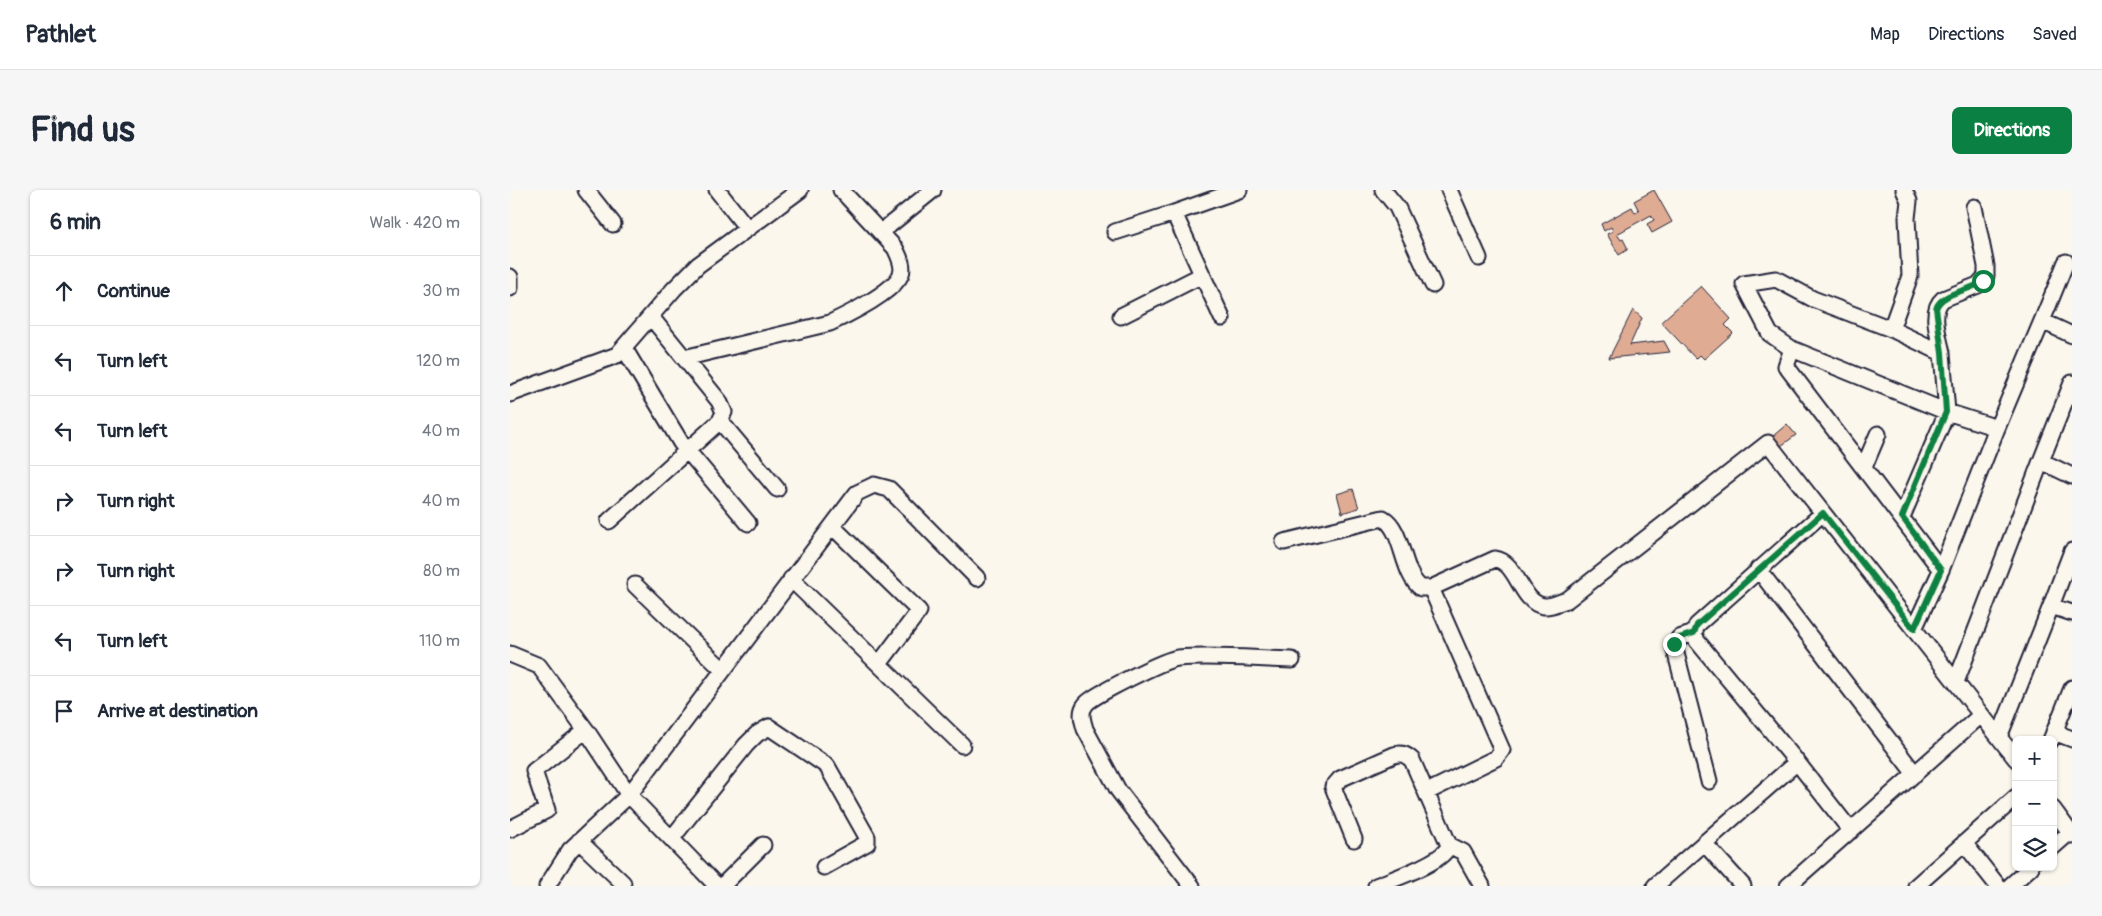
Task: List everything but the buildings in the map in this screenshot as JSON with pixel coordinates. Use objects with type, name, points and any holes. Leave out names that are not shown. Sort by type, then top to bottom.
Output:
[{"type":"street","points":[[586,190],[613,224]]},
{"type":"street","points":[[718,190],[747,228]]},
{"type":"street","points":[[511,392],[617,356],[674,289],[698,265],[800,190]]},
{"type":"street","points":[[684,358],[830,322],[853,312],[894,283],[900,275],[900,259],[895,248],[841,190]]},
{"type":"street","points":[[881,232],[933,190]]},
{"type":"street","points":[[1115,232],[1239,190]]},
{"type":"street","points":[[1385,190],[1397,207],[1433,285]]},
{"type":"street","points":[[1449,190],[1480,258]]},
{"type":"street","points":[[1891,329],[1910,276],[1908,201],[1904,190]]},
{"type":"street","points":[[1902,517],[1946,412],[1942,353],[1936,312],[1938,303],[1943,299],[1978,285],[1986,276],[1986,266],[1974,207]]},
{"type":"street","points":[[1174,213],[1222,318]]},
{"type":"street","points":[[1914,629],[1941,570],[1997,428],[2066,262]]},
{"type":"street","points":[[1120,316],[1202,275]]},
{"type":"street","points":[[510,277],[510,288]]},
{"type":"street","points":[[1942,353],[1891,329],[1813,299],[1776,279],[1744,284],[1770,334],[1792,350],[1946,412],[1997,428]]},
{"type":"street","points":[[609,521],[720,422],[724,412],[719,401],[651,317]]},
{"type":"street","points":[[2042,321],[2072,335]]},
{"type":"street","points":[[624,348],[681,443],[748,523]]},
{"type":"street","points":[[1792,350],[1786,366],[1941,570]]},
{"type":"street","points":[[1956,682],[2072,383]]},
{"type":"street","points":[[720,422],[777,489]]},
{"type":"street","points":[[1864,467],[1878,434]]},
{"type":"street","points":[[1284,542],[1383,518],[1391,526],[1417,585],[1421,588],[1431,588],[1495,559],[1501,560],[1508,567],[1534,602],[1543,606],[1550,606],[1566,600],[1768,443],[2012,754]]},
{"type":"street","points":[[2041,461],[2072,476]]},
{"type":"street","points":[[547,886],[570,850],[629,795],[857,493],[874,485],[889,489],[977,578]]},
{"type":"street","points":[[1823,513],[1697,625],[1694,633],[1697,641],[1851,831]]},
{"type":"street","points":[[833,527],[919,611],[879,664]]},
{"type":"street","points":[[1999,737],[2072,552]]},
{"type":"street","points":[[1758,569],[1915,774]]},
{"type":"street","points":[[791,580],[962,745]]},
{"type":"street","points":[[635,585],[723,670]]},
{"type":"street","points":[[1426,792],[1496,758],[1502,750],[1431,588]]},
{"type":"street","points":[[2051,606],[2072,613]]},
{"type":"street","points":[[1694,633],[1679,638],[1674,646],[1709,781]]},
{"type":"street","points":[[510,654],[539,666],[586,730],[629,795],[717,886]]},
{"type":"street","points":[[1192,886],[1118,790],[1085,729],[1082,710],[1086,704],[1111,688],[1176,658],[1292,660]]},
{"type":"street","points":[[2052,736],[2072,688]]},
{"type":"street","points":[[1788,886],[1981,715]]},
{"type":"street","points":[[672,838],[746,745],[757,734],[769,727],[827,766],[867,837],[867,843],[861,848],[824,867]]},
{"type":"street","points":[[510,829],[547,810],[534,771],[586,730]]},
{"type":"street","points":[[2057,737],[2072,739]]},
{"type":"street","points":[[1354,839],[1332,787],[1340,779],[1394,754],[1403,753],[1412,760],[1449,845],[1463,852],[1482,886]]},
{"type":"street","points":[[1655,886],[1797,762]]},
{"type":"street","points":[[1916,886],[2012,801]]},
{"type":"street","points":[[2057,815],[2071,834],[2057,844]]},
{"type":"street","points":[[579,841],[623,883]]},
{"type":"street","points":[[1704,843],[1742,886]]},
{"type":"street","points":[[1964,843],[1998,886]]},
{"type":"street","points":[[722,886],[763,845]]},
{"type":"street","points":[[1376,886],[1435,860],[1448,850],[1449,845]]},
{"type":"street","points":[[2010,886],[2027,871]]},
{"type":"route","points":[[1674,644],[1679,638],[1694,633],[1697,625],[1823,513],[1914,629],[1941,570],[1902,517],[1946,412],[1942,353],[1936,308],[1943,299],[1978,285],[1983,281]]}]
